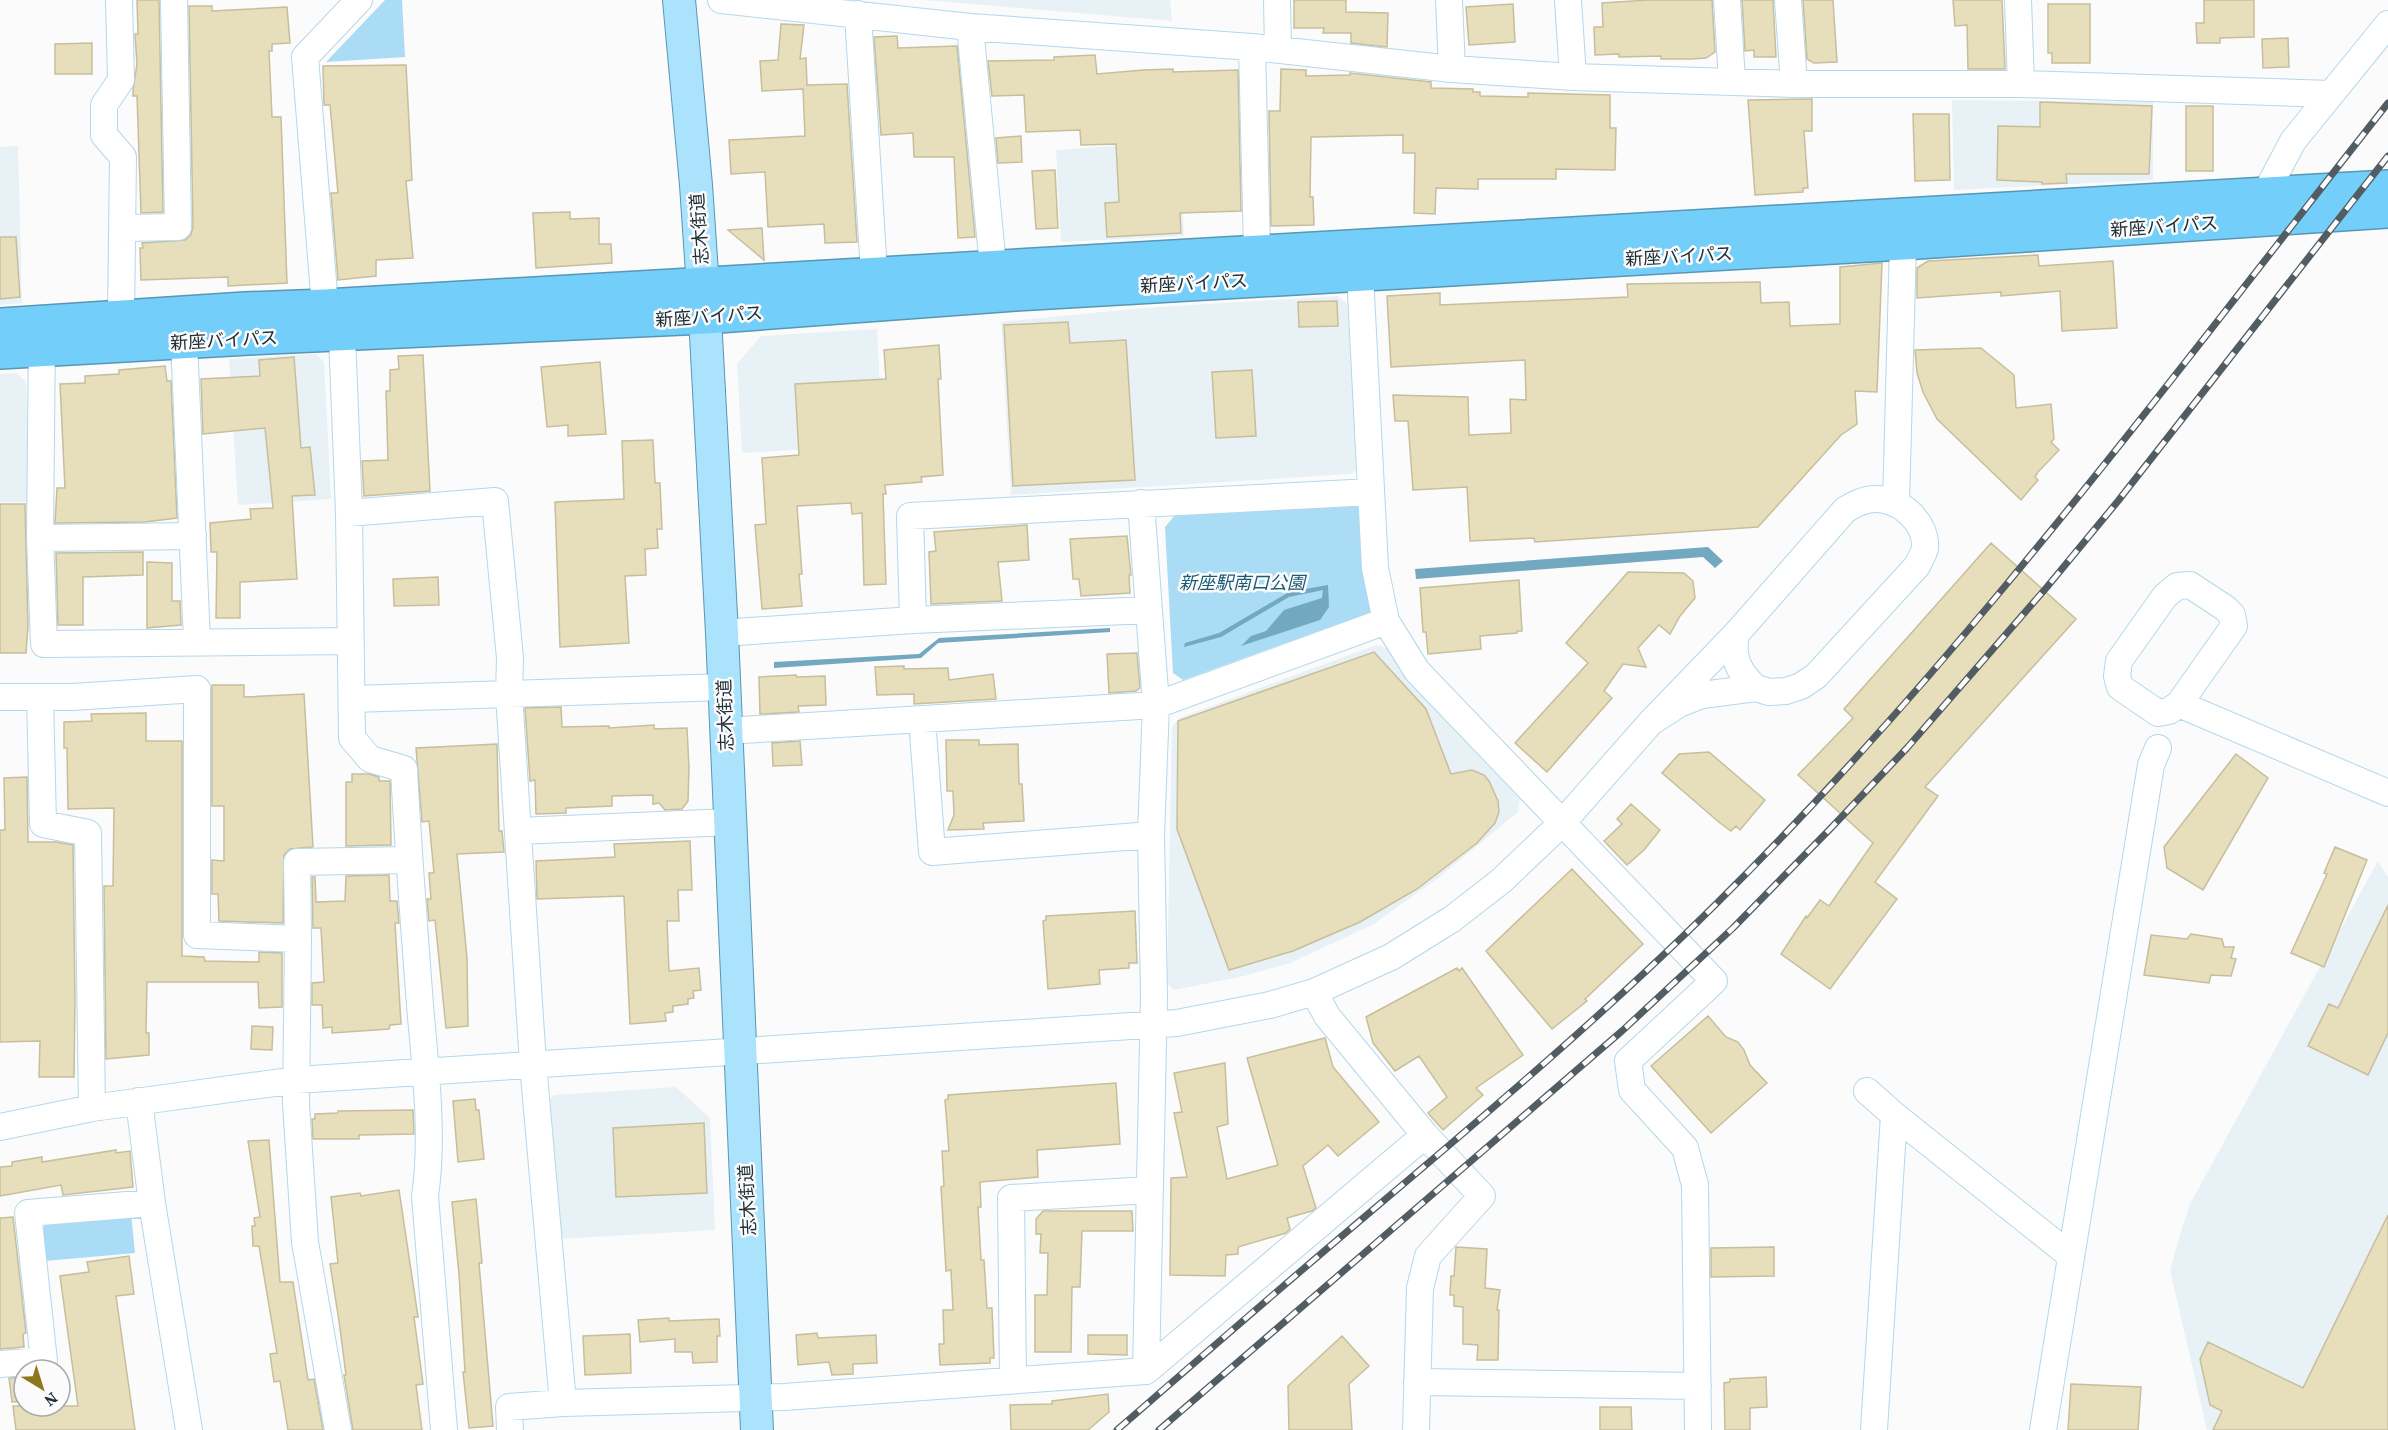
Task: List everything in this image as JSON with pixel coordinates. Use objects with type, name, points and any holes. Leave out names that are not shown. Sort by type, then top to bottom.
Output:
[{"type":"highway","name":"新座バイパス","points":[[0,352],[42,336],[121,316],[2388,187]]},
{"type":"highway","name":"新座バイパス","points":[[0,325],[42,336],[184,341],[342,335],[705,317],[1015,294],[1903,243],[2388,211]]},
{"type":"main road","name":"志木街道","points":[[678,0],[696,185],[705,317],[722,633],[757,1430]]},
{"type":"street","points":[[119,0],[121,80],[104,105],[104,135],[123,157],[121,316]]},
{"type":"street","points":[[122,228],[178,227],[174,0]]},
{"type":"street","points":[[325,306],[305,57],[358,0]]},
{"type":"street","points":[[722,0],[970,27],[1252,47],[1452,69],[1573,77],[1794,84],[2021,84],[2331,94]]},
{"type":"street","points":[[1277,0],[1278,50]]},
{"type":"street","points":[[1449,0],[1452,69]]},
{"type":"street","points":[[1568,0],[1573,77]]},
{"type":"street","points":[[1727,0],[1732,81]]},
{"type":"street","points":[[1788,0],[1794,84]]},
{"type":"street","points":[[2018,0],[2021,84]]},
{"type":"street","points":[[858,14],[874,273]]},
{"type":"street","points":[[2265,194],[2294,141],[2388,24]]},
{"type":"street","points":[[970,27],[993,266]]},
{"type":"street","points":[[1252,47],[1257,251]]},
{"type":"street","points":[[1896,504],[1903,243]]},
{"type":"street","points":[[1360,274],[1375,568],[1386,621],[1418,671],[1714,981],[1628,1061],[1632,1090],[1684,1148],[1695,1185],[1698,1430]]},
{"type":"street","points":[[342,335],[349,513],[352,738],[370,759],[404,769],[408,860],[426,1071],[428,1174],[425,1196],[444,1430]]},
{"type":"street","points":[[42,336],[40,538],[44,644],[350,641]]},
{"type":"street","points":[[184,341],[197,641]]},
{"type":"street","points":[[913,620],[910,516],[1371,492]]},
{"type":"street","points":[[0,1127],[92,1108],[296,1080],[1153,1025],[1226,1014],[1314,992],[1391,957],[1452,919],[1501,881],[1562,823],[1652,722],[1736,634],[1845,510],[1860,502],[1877,499],[1896,504],[1916,520],[1922,532],[1925,549],[1917,566],[1816,676],[1801,686],[1786,691],[1769,692],[1756,688],[1702,694],[1679,704],[1652,722]]},
{"type":"street","points":[[349,513],[495,501],[510,658],[508,695],[532,1064],[563,1403]]},
{"type":"street","points":[[1141,503],[1155,705],[1151,835],[1153,1025],[1146,1371]]},
{"type":"street","points":[[40,538],[192,536]]},
{"type":"street","points":[[2190,585],[2225,608],[2232,615],[2234,626],[2179,704],[2169,711],[2158,712],[2120,687],[2117,676],[2119,661],[2165,596],[2176,586],[2190,585]]},
{"type":"street","points":[[722,633],[913,620],[1149,610]]},
{"type":"street","points":[[725,731],[1155,705],[1386,621]]},
{"type":"street","points":[[1736,634],[1733,647],[1736,663],[1745,678],[1756,688]]},
{"type":"street","points":[[352,699],[724,687]]},
{"type":"street","points":[[0,697],[72,697],[197,689],[197,935],[298,939]]},
{"type":"street","points":[[40,697],[44,824],[88,833],[92,1108]]},
{"type":"street","points":[[2179,704],[2388,793]]},
{"type":"street","points":[[922,718],[932,852],[1151,835]]},
{"type":"street","points":[[2043,1430],[2155,756]]},
{"type":"street","points":[[518,831],[730,822]]},
{"type":"street","points":[[338,1430],[305,1242],[296,1080],[297,862],[408,860]]},
{"type":"street","points":[[1314,992],[1327,1016],[1425,1135],[1482,1196],[1428,1256],[1420,1288],[1416,1430]]},
{"type":"street","points":[[1867,1091],[2071,1256]]},
{"type":"street","points":[[139,1101],[152,1203],[189,1430]]},
{"type":"street","points":[[1874,1430],[1894,1115]]},
{"type":"street","points":[[510,1430],[509,1407],[563,1403],[756,1398],[1146,1371],[1425,1135]]},
{"type":"street","points":[[1013,1380],[1011,1198],[1150,1190]]},
{"type":"street","points":[[0,1364],[44,1361],[28,1213],[152,1203]]},
{"type":"street","points":[[1417,1382],[1698,1386]]},
{"type":"shaded area","points":[[925,0],[1170,0],[1172,21]]},
{"type":"shaded area","points":[[1952,100],[2153,102],[2153,180],[1954,190]]},
{"type":"shaded area","points":[[1180,141],[1184,236],[1061,242],[1056,150]]},
{"type":"shaded area","points":[[18,146],[22,303],[0,305],[0,147]]},
{"type":"shaded area","points":[[1338,296],[1347,304],[1359,467],[1351,474],[1011,495],[1001,322],[1143,308]]},
{"type":"shaded area","points":[[877,329],[883,445],[742,453],[737,364],[761,336]]},
{"type":"shaded area","points":[[316,354],[324,362],[331,499],[238,505],[229,359]]},
{"type":"shaded area","points":[[17,373],[26,382],[30,502],[0,502],[0,374]]},
{"type":"shaded area","points":[[1708,547],[1723,561],[1715,568],[1703,557],[1416,579],[1415,569]]},
{"type":"shaded area","points":[[1328,585],[1329,607],[1320,620],[1241,646],[1251,636],[1266,631],[1284,610],[1322,598],[1323,590],[1289,597],[1221,637],[1184,647],[1185,643],[1219,633],[1289,592]]},
{"type":"shaded area","points":[[1110,628],[1110,632],[938,643],[921,658],[774,668],[774,662],[919,654],[939,638]]},
{"type":"shaded area","points":[[1376,645],[1387,648],[1415,688],[1520,799],[1518,812],[1438,878],[1372,925],[1290,963],[1244,976],[1174,990],[1167,983],[1172,727],[1179,718]]},
{"type":"shaded area","points":[[2378,861],[2388,877],[2388,1430],[2207,1430],[2170,1270],[2182,1228],[2190,1204]]},
{"type":"shaded area","points":[[676,1087],[710,1118],[715,1230],[558,1239],[546,1103],[554,1095]]},
{"type":"green space","points":[[385,0],[402,0],[405,57],[326,62]]},
{"type":"green space","name":"新座駅南口公園","points":[[1354,502],[1363,510],[1374,611],[1183,680],[1173,673],[1165,527],[1176,514]]},
{"type":"green space","points":[[131,1214],[135,1253],[45,1261],[41,1230],[48,1222]]},
{"type":"building","points":[[137,0],[159,0],[163,212],[141,213],[137,96],[133,96],[137,64],[135,34],[138,34]]},
{"type":"building","points":[[1294,0],[1346,0],[1346,12],[1388,13],[1387,47],[1351,43],[1351,33],[1323,33],[1324,28],[1294,28]]},
{"type":"building","points":[[1712,0],[1715,52],[1706,58],[1691,59],[1661,59],[1661,56],[1619,57],[1619,54],[1595,55],[1594,27],[1603,27],[1602,3]]},
{"type":"building","points":[[1742,0],[1773,0],[1776,57],[1754,57],[1754,50],[1745,51]]},
{"type":"building","points":[[1803,0],[1833,0],[1837,62],[1814,63],[1807,59]]},
{"type":"building","points":[[1953,0],[2002,0],[2005,69],[1968,69],[1967,25],[1955,26]]},
{"type":"building","points":[[2204,0],[2254,0],[2254,37],[2220,38],[2220,43],[2197,43],[2196,23],[2204,23]]},
{"type":"building","points":[[1513,4],[1515,42],[1469,45],[1466,7]]},
{"type":"building","points":[[2048,4],[2090,4],[2090,63],[2052,63],[2052,53],[2048,53]]},
{"type":"building","points":[[189,6],[212,6],[212,11],[287,7],[290,43],[272,44],[272,51],[269,51],[272,117],[281,117],[287,283],[228,286],[228,277],[141,280],[140,248],[143,248],[142,243],[185,240],[191,235],[193,227]]},
{"type":"building","points":[[781,24],[804,25],[800,59],[806,58],[807,85],[847,84],[857,242],[825,243],[824,224],[768,227],[765,172],[731,174],[729,140],[805,136],[803,89],[762,91],[760,61],[778,60]]},
{"type":"building","points":[[897,36],[898,48],[957,46],[975,237],[958,238],[954,157],[914,157],[913,133],[881,135],[874,37]]},
{"type":"building","points":[[2288,38],[2289,67],[2263,68],[2262,39]]},
{"type":"building","points":[[92,43],[92,74],[55,74],[55,44]]},
{"type":"building","points":[[1095,55],[1097,74],[1173,69],[1173,72],[1238,70],[1241,211],[1180,213],[1181,233],[1107,237],[1105,203],[1119,202],[1116,144],[1081,145],[1080,130],[1026,132],[1024,95],[992,96],[988,61],[1054,60],[1054,57]]},
{"type":"building","points":[[406,65],[412,180],[406,181],[413,258],[376,260],[376,276],[338,280],[331,193],[338,193],[330,105],[324,105],[323,66]]},
{"type":"building","points":[[1281,69],[1306,70],[1306,76],[1350,75],[1350,73],[1431,82],[1431,88],[1473,89],[1473,92],[1480,92],[1480,96],[1528,97],[1528,93],[1610,95],[1610,128],[1616,128],[1615,170],[1556,169],[1556,179],[1478,179],[1478,189],[1436,188],[1435,214],[1414,213],[1415,153],[1403,153],[1403,135],[1311,137],[1310,197],[1313,197],[1314,225],[1271,226],[1269,111],[1280,111]]},
{"type":"building","points":[[1812,99],[1812,131],[1804,131],[1808,188],[1803,188],[1803,192],[1755,195],[1748,100]]},
{"type":"building","points":[[2040,102],[2152,106],[2149,174],[2066,174],[2067,183],[2042,184],[2042,182],[1997,180],[1998,126],[2040,127]]},
{"type":"building","points":[[2186,106],[2213,106],[2213,171],[2186,171]]},
{"type":"building","points":[[1913,114],[1949,114],[1950,180],[1915,181]]},
{"type":"building","points":[[1021,136],[1022,162],[998,163],[996,138]]},
{"type":"building","points":[[1055,170],[1058,228],[1036,229],[1032,171]]},
{"type":"building","points":[[570,212],[570,219],[599,218],[599,244],[611,244],[612,263],[536,268],[533,213]]},
{"type":"building","points":[[762,228],[764,260],[728,230]]},
{"type":"building","points":[[0,237],[16,237],[20,297],[0,299]]},
{"type":"building","points":[[2038,255],[2039,266],[2113,261],[2117,328],[2062,331],[2060,291],[2001,296],[2001,292],[1917,298],[1917,268],[1928,261]]},
{"type":"building","points":[[1882,263],[1877,392],[1855,391],[1857,424],[1841,435],[1758,527],[1535,542],[1534,538],[1470,541],[1467,487],[1413,490],[1408,421],[1395,421],[1393,395],[1468,397],[1469,435],[1511,433],[1510,399],[1526,400],[1525,360],[1391,367],[1387,296],[1440,293],[1440,305],[1628,297],[1627,284],[1760,282],[1761,303],[1789,302],[1790,326],[1840,324],[1840,267]]},
{"type":"building","points":[[1337,301],[1338,326],[1299,327],[1298,302]]},
{"type":"building","points":[[1068,322],[1070,343],[1126,340],[1135,480],[1013,486],[1004,325]]},
{"type":"building","points":[[939,345],[941,379],[938,379],[943,475],[921,477],[922,482],[885,485],[886,494],[883,494],[886,584],[864,585],[862,513],[852,514],[851,503],[797,506],[802,606],[762,609],[755,525],[766,524],[762,458],[799,455],[795,384],[886,379],[884,350]]},
{"type":"building","points":[[1981,348],[2014,375],[2016,408],[2051,404],[2054,439],[2051,442],[2059,450],[2038,472],[2035,477],[2038,480],[2021,500],[1937,419],[1923,392],[1917,373],[1915,350]]},
{"type":"building","points":[[423,355],[430,491],[364,496],[362,461],[388,460],[386,391],[390,391],[390,370],[399,369],[398,356]]},
{"type":"building","points":[[294,357],[301,448],[310,447],[315,495],[292,496],[297,579],[240,582],[240,618],[216,618],[217,552],[211,552],[210,523],[251,519],[250,509],[273,508],[265,428],[203,434],[201,379],[260,376],[259,360]]},
{"type":"building","points":[[600,362],[606,434],[568,436],[568,425],[547,427],[541,367]]},
{"type":"building","points":[[165,366],[167,381],[171,381],[177,518],[145,522],[55,523],[57,488],[65,488],[60,384],[85,383],[85,376],[119,374],[119,370]]},
{"type":"building","points":[[1252,370],[1256,436],[1216,438],[1212,372]]},
{"type":"building","points":[[653,440],[655,483],[660,483],[662,529],[657,529],[658,548],[645,549],[646,575],[625,576],[629,643],[560,647],[555,502],[624,499],[622,441]]},
{"type":"building","points":[[0,504],[25,504],[28,626],[26,653],[0,653]]},
{"type":"building","points":[[1027,525],[1029,560],[998,562],[1002,601],[931,604],[929,552],[936,551],[934,532]]},
{"type":"building","points":[[1127,536],[1131,575],[1129,575],[1130,593],[1081,596],[1079,579],[1073,579],[1070,539]]},
{"type":"building","points":[[1991,543],[2076,619],[1925,787],[1938,796],[1875,882],[1897,899],[1830,989],[1781,954],[1806,916],[1807,918],[1820,900],[1829,906],[1873,843],[1798,775],[1853,718],[1844,709]]},
{"type":"building","points":[[143,552],[143,575],[83,577],[83,625],[58,625],[56,553]]},
{"type":"building","points":[[147,562],[172,563],[172,601],[180,601],[181,625],[147,628]]},
{"type":"building","points":[[1628,572],[1684,573],[1693,581],[1695,598],[1680,616],[1670,634],[1659,625],[1638,648],[1646,667],[1623,664],[1604,691],[1612,698],[1547,772],[1515,743],[1588,663],[1566,643]]},
{"type":"building","points":[[438,577],[439,605],[394,606],[393,579]]},
{"type":"building","points":[[1519,580],[1522,631],[1480,636],[1481,649],[1428,654],[1426,632],[1423,632],[1420,588]]},
{"type":"building","points":[[1374,652],[1426,709],[1451,774],[1472,770],[1484,775],[1489,781],[1498,801],[1499,812],[1495,823],[1477,843],[1417,889],[1360,922],[1293,951],[1229,970],[1177,829],[1178,721]]},
{"type":"building","points":[[1137,653],[1140,688],[1136,691],[1109,693],[1107,654]]},
{"type":"building","points":[[904,666],[904,669],[948,668],[949,680],[993,674],[996,699],[914,704],[914,694],[877,695],[875,667]]},
{"type":"building","points":[[796,675],[797,677],[825,676],[826,705],[798,706],[799,712],[760,714],[759,677]]},
{"type":"building","points":[[212,685],[244,685],[244,697],[304,694],[313,847],[290,849],[284,855],[283,923],[219,921],[218,894],[212,894],[212,860],[224,861],[224,806],[212,806]]},
{"type":"building","points":[[561,707],[562,727],[609,726],[609,728],[654,725],[654,729],[687,728],[688,801],[682,809],[665,810],[659,803],[653,804],[653,795],[612,796],[612,806],[566,808],[566,813],[536,814],[535,780],[530,781],[525,708]]},
{"type":"building","points":[[146,713],[146,741],[182,741],[182,956],[204,957],[205,961],[259,962],[259,952],[282,953],[282,1007],[259,1008],[258,982],[147,982],[146,1033],[149,1033],[149,1055],[106,1059],[104,886],[113,886],[114,808],[68,809],[67,748],[64,748],[64,722],[92,721],[91,714]]},
{"type":"building","points":[[946,740],[979,740],[979,745],[1018,744],[1019,784],[1022,784],[1024,821],[983,823],[984,829],[948,830],[954,815],[953,791],[947,791]]},
{"type":"building","points":[[800,741],[802,765],[773,766],[772,743]]},
{"type":"building","points":[[497,744],[499,831],[502,831],[504,852],[457,854],[467,958],[468,1026],[446,1028],[435,920],[429,921],[427,899],[431,899],[429,873],[434,873],[429,821],[422,822],[416,748]]},
{"type":"building","points":[[1709,752],[1765,800],[1740,830],[1736,826],[1731,831],[1720,823],[1662,773],[1679,754]]},
{"type":"building","points":[[2236,754],[2268,778],[2203,890],[2167,868],[2164,847]]},
{"type":"building","points":[[352,774],[369,774],[379,777],[379,781],[390,781],[391,845],[346,846],[346,782],[352,782]]},
{"type":"building","points":[[27,777],[28,842],[56,842],[73,845],[74,1077],[39,1077],[40,1041],[0,1042],[0,830],[5,830],[4,778]]},
{"type":"building","points":[[1631,804],[1660,830],[1644,850],[1627,865],[1604,841],[1622,824],[1617,819]]},
{"type":"building","points":[[690,841],[692,890],[678,890],[679,921],[667,921],[669,971],[699,968],[701,990],[693,991],[694,998],[688,999],[688,1004],[673,1006],[673,1012],[665,1013],[666,1021],[630,1024],[624,896],[537,899],[536,861],[615,857],[614,844]]},
{"type":"building","points":[[2335,847],[2367,860],[2324,967],[2291,953],[2327,874],[2324,873]]},
{"type":"building","points":[[1572,869],[1643,944],[1585,999],[1587,1001],[1552,1029],[1486,951]]},
{"type":"building","points":[[389,875],[390,901],[397,901],[399,923],[395,923],[401,1024],[390,1025],[389,1029],[332,1033],[332,1027],[323,1028],[322,1005],[312,1005],[312,983],[324,982],[321,928],[313,928],[312,877],[315,877],[316,902],[345,901],[346,876]]},
{"type":"building","points":[[2388,905],[2388,1033],[2368,1075],[2308,1046],[2329,1004],[2338,1008]]},
{"type":"building","points":[[1135,911],[1137,963],[1129,963],[1129,968],[1099,970],[1100,984],[1048,989],[1043,921],[1046,920],[1046,916]]},
{"type":"building","points":[[2191,934],[2222,939],[2224,947],[2234,947],[2231,958],[2236,959],[2231,976],[2211,975],[2209,983],[2144,975],[2151,935],[2187,939]]},
{"type":"building","points":[[1457,968],[1459,971],[1462,968],[1523,1055],[1476,1088],[1483,1095],[1443,1130],[1428,1113],[1447,1097],[1419,1056],[1395,1071],[1373,1043],[1366,1017]]},
{"type":"building","points":[[1708,1016],[1726,1037],[1738,1042],[1750,1065],[1767,1083],[1711,1133],[1651,1066]]},
{"type":"building","points":[[252,1026],[273,1027],[272,1050],[251,1049]]},
{"type":"building","points":[[1325,1038],[1333,1067],[1379,1122],[1338,1156],[1328,1145],[1303,1166],[1316,1208],[1287,1218],[1290,1229],[1286,1233],[1238,1247],[1238,1254],[1226,1255],[1225,1276],[1170,1275],[1171,1178],[1187,1177],[1174,1113],[1182,1112],[1174,1073],[1225,1063],[1228,1124],[1217,1127],[1227,1179],[1278,1165],[1247,1058]]},
{"type":"building","points":[[1116,1083],[1120,1144],[1037,1150],[1038,1177],[980,1182],[981,1207],[978,1207],[981,1260],[984,1260],[987,1308],[992,1308],[994,1358],[990,1358],[990,1363],[940,1365],[939,1344],[944,1344],[943,1310],[953,1310],[951,1270],[946,1271],[941,1187],[944,1186],[942,1151],[949,1151],[945,1100],[948,1099],[948,1095]]},
{"type":"building","points":[[475,1099],[476,1110],[479,1110],[484,1159],[458,1162],[453,1101]]},
{"type":"building","points":[[413,1110],[414,1134],[359,1135],[359,1139],[313,1139],[312,1119],[315,1119],[315,1114],[338,1113],[338,1111]]},
{"type":"building","points":[[704,1123],[707,1193],[616,1197],[613,1128]]},
{"type":"building","points":[[269,1140],[280,1282],[293,1282],[308,1380],[314,1379],[323,1430],[288,1430],[280,1381],[274,1382],[270,1354],[277,1353],[259,1246],[253,1246],[252,1226],[255,1226],[254,1218],[260,1217],[248,1141]]},
{"type":"building","points":[[116,1150],[116,1153],[130,1151],[133,1187],[63,1195],[61,1185],[0,1196],[0,1167],[12,1166],[12,1162],[42,1157],[42,1162]]},
{"type":"building","points":[[399,1190],[418,1317],[414,1317],[423,1384],[416,1385],[422,1430],[353,1430],[330,1264],[338,1263],[331,1197],[360,1193],[361,1196]]},
{"type":"building","points":[[476,1199],[493,1426],[469,1428],[452,1202]]},
{"type":"building","points":[[1043,1211],[1132,1211],[1133,1231],[1082,1231],[1080,1287],[1072,1287],[1071,1352],[1035,1352],[1035,1295],[1047,1295],[1048,1253],[1040,1253],[1041,1234],[1036,1234],[1036,1219]]},
{"type":"building","points":[[2388,1215],[2388,1430],[2213,1430],[2222,1411],[2210,1405],[2200,1359],[2208,1342],[2303,1388]]},
{"type":"building","points":[[13,1217],[26,1333],[23,1334],[24,1347],[0,1349],[0,1218]]},
{"type":"building","points":[[1456,1247],[1487,1249],[1485,1288],[1500,1290],[1497,1310],[1499,1310],[1498,1360],[1477,1360],[1478,1345],[1463,1344],[1463,1307],[1454,1306],[1454,1295],[1450,1295]]},
{"type":"building","points":[[1774,1247],[1774,1276],[1711,1277],[1711,1248]]},
{"type":"building","points":[[129,1256],[134,1294],[116,1296],[135,1430],[16,1430],[14,1418],[72,1418],[72,1406],[78,1406],[60,1276],[89,1272],[87,1262]]},
{"type":"building","points":[[669,1318],[669,1321],[719,1319],[717,1362],[693,1363],[692,1352],[675,1352],[675,1339],[640,1342],[638,1320]]},
{"type":"building","points":[[817,1333],[818,1338],[876,1335],[877,1363],[853,1364],[853,1374],[832,1375],[829,1362],[798,1365],[796,1335]]},
{"type":"building","points":[[630,1334],[631,1373],[585,1375],[583,1336]]},
{"type":"building","points":[[1088,1335],[1127,1335],[1127,1355],[1088,1354]]},
{"type":"building","points":[[1342,1336],[1369,1366],[1349,1384],[1352,1430],[1289,1430],[1288,1386]]},
{"type":"building","points":[[1766,1377],[1767,1407],[1750,1408],[1750,1430],[1725,1430],[1724,1383],[1730,1382],[1730,1379]]},
{"type":"building","points":[[9,1378],[12,1378],[12,1402]]},
{"type":"building","points":[[2071,1384],[2141,1387],[2138,1430],[2068,1430]]},
{"type":"building","points":[[1108,1394],[1109,1412],[1088,1430],[1011,1430],[1010,1405],[1052,1404],[1052,1401]]},
{"type":"building","points":[[1600,1407],[1631,1407],[1632,1430],[1600,1430]]},
{"type":"railway","points":[[1117,1430],[1489,1111],[1627,989],[1716,904],[1807,810],[1981,615],[2146,412],[2388,103]]},
{"type":"railway","points":[[1159,1430],[1622,1031],[1733,928],[1831,828],[1907,748],[2047,587],[2118,501],[2388,156]]}]
